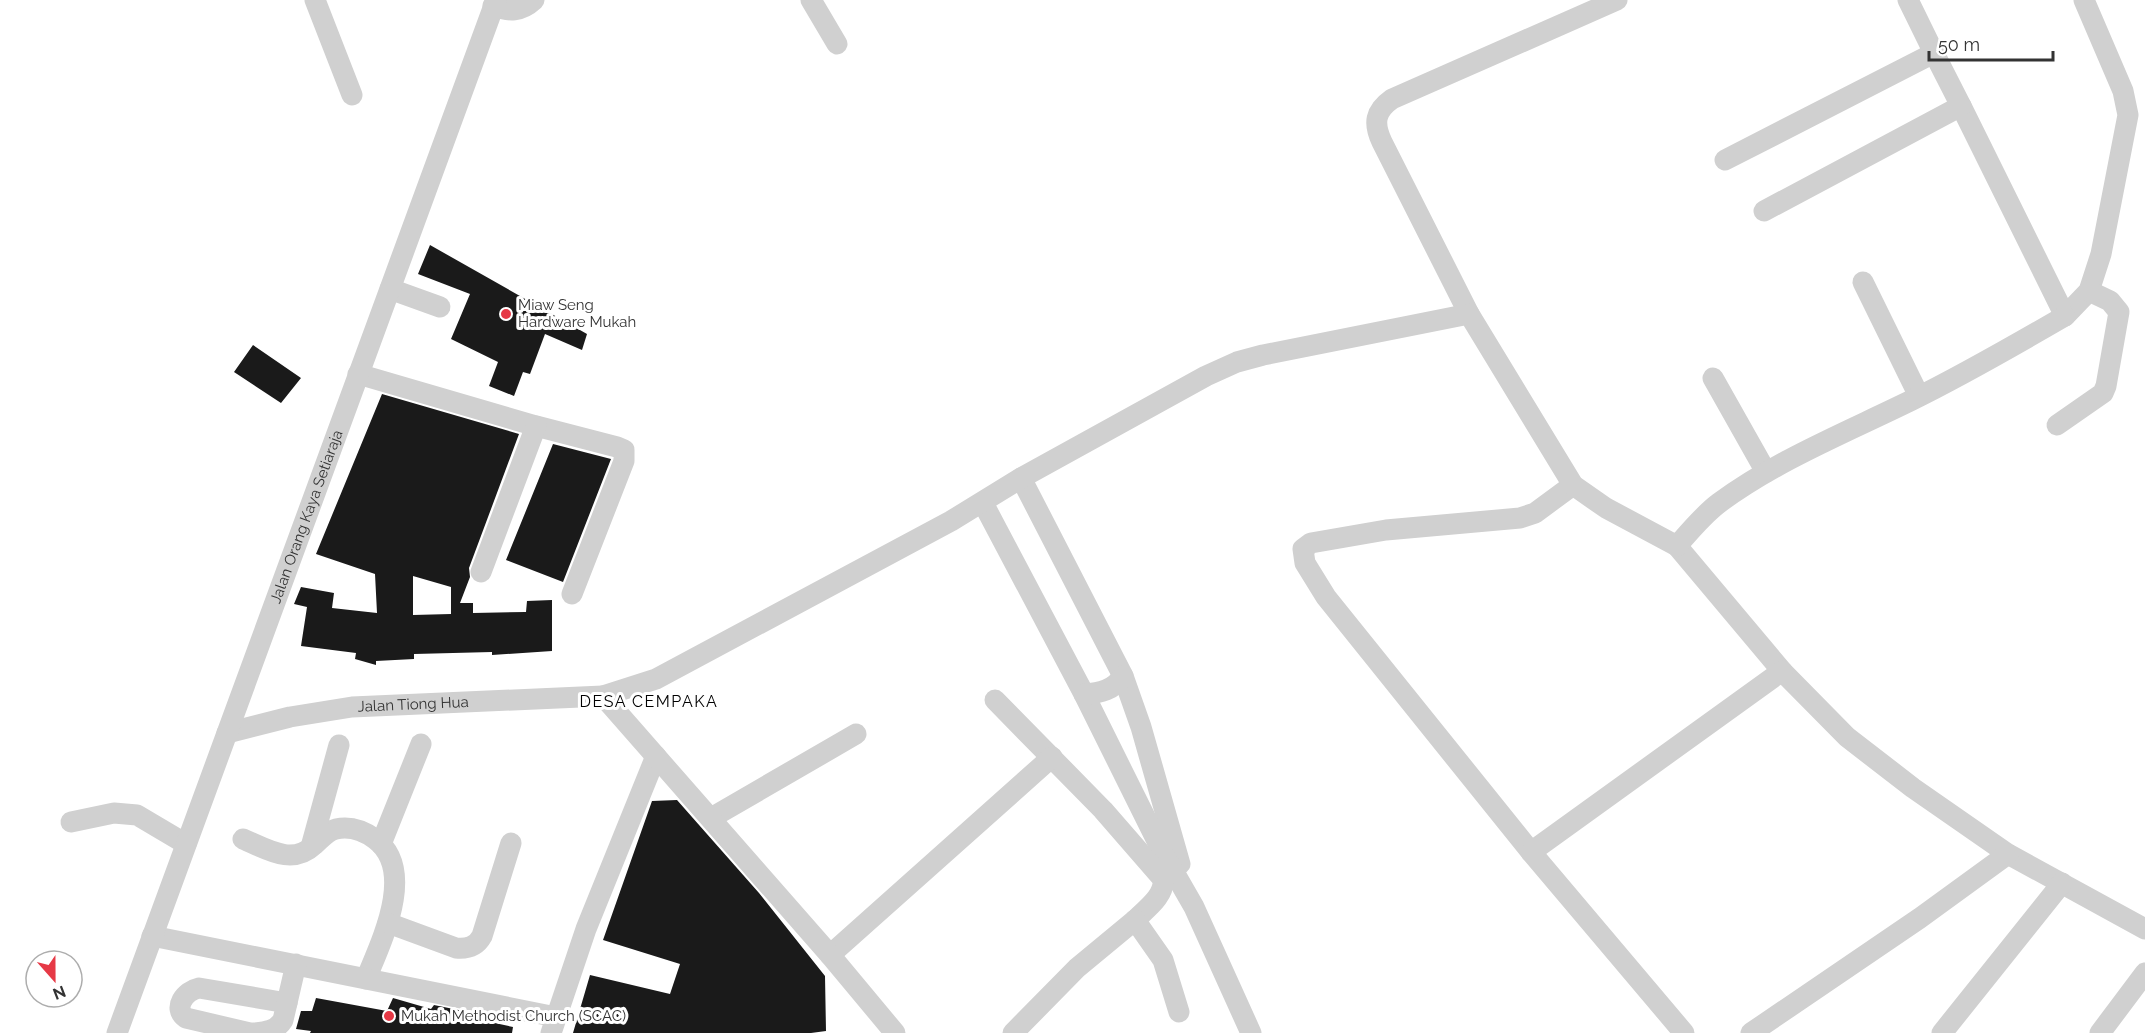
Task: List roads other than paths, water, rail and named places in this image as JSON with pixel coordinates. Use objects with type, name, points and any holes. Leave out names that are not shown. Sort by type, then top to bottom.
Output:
[{"type":"street","points":[[315,0],[352,95]]},
{"type":"street","points":[[495,3],[503,10],[518,10],[534,0]]},
{"type":"street","points":[[811,0],[837,44]]},
{"type":"street","points":[[1617,0],[1392,99],[1382,106],[1376,116],[1377,132],[1468,315],[1573,485],[1606,508],[1677,546],[1782,671],[1847,737],[1914,789],[2008,854],[2145,929]]},
{"type":"street","points":[[1908,0],[2065,316]]},
{"type":"street","points":[[1677,546],[1696,523],[1718,504],[1766,472],[1993,357],[2065,316],[2089,291],[2101,254],[2128,116],[2123,91],[2084,0]]},
{"type":"street","name":"Jalan Orang Kaya Setiaraja","points":[[117,1033],[495,3]]},
{"type":"street","points":[[1725,160],[1934,53]]},
{"type":"street","points":[[1764,212],[1961,106]]},
{"type":"street","points":[[1863,282],[1919,396]]},
{"type":"street","points":[[390,289],[441,307]]},
{"type":"street","points":[[2057,425],[2096,399],[2106,386],[2119,312],[2110,301],[2089,291]]},
{"type":"street","name":"Jalan Tiong Hua","points":[[226,733],[290,717],[352,707],[603,696],[656,679],[911,543],[983,503],[1022,478],[1206,376],[1238,362],[1291,349],[1468,315]]},
{"type":"street","points":[[358,374],[624,450],[625,455],[572,594]]},
{"type":"street","points":[[1713,378],[1766,472]]},
{"type":"street","points":[[481,572],[536,426]]},
{"type":"street","points":[[1022,478],[1124,676],[1141,727],[1172,841],[1194,907]]},
{"type":"street","points":[[1573,485],[1535,513],[1520,518],[1358,534],[1311,543],[1304,549],[1305,563],[1322,591],[1531,852],[1684,1033]]},
{"type":"street","points":[[983,503],[1084,694],[1163,853],[1194,907],[1251,1033]]},
{"type":"street","points":[[1531,852],[1782,671]]},
{"type":"street","points":[[1084,694],[1115,686],[1124,676]]},
{"type":"street","points":[[603,696],[831,955],[895,1033]]},
{"type":"street","points":[[995,700],[1103,810],[1164,879],[1160,895],[1135,920],[1077,968],[1013,1033]]},
{"type":"street","points":[[711,818],[856,734]]},
{"type":"street","points":[[381,844],[421,744]]},
{"type":"street","points":[[311,848],[339,745]]},
{"type":"street","points":[[152,936],[366,979],[554,1025],[586,929],[656,756]]},
{"type":"street","points":[[831,955],[1052,758]]},
{"type":"street","points":[[70,822],[114,813],[137,815],[186,844]]},
{"type":"street","points":[[243,839],[287,856],[304,853],[328,832],[336,829],[349,828],[366,832],[381,844],[388,856],[395,884],[388,923],[366,979]]},
{"type":"street","points":[[388,923],[456,948],[473,946],[482,936],[511,843]]},
{"type":"street","points":[[1751,1033],[1920,918],[2008,854]]},
{"type":"street","points":[[1942,1033],[2062,883]]},
{"type":"street","points":[[1135,920],[1163,960],[1179,1012]]},
{"type":"street","points":[[287,1004],[199,988],[192,989],[179,1007],[186,1018],[252,1033],[267,1032],[280,1025],[287,1004],[296,964]]},
{"type":"street","points":[[2100,1033],[2143,981]]},
{"type":"place","name":"Miaw Seng Hardware Mukah","points":[[506,314]]},
{"type":"place","name":"Mukah Methodist Church (SCAC)","points":[[389,1016]]},
{"type":"district","name":"DESA CEMPAKA","points":[[649,701]]}]
